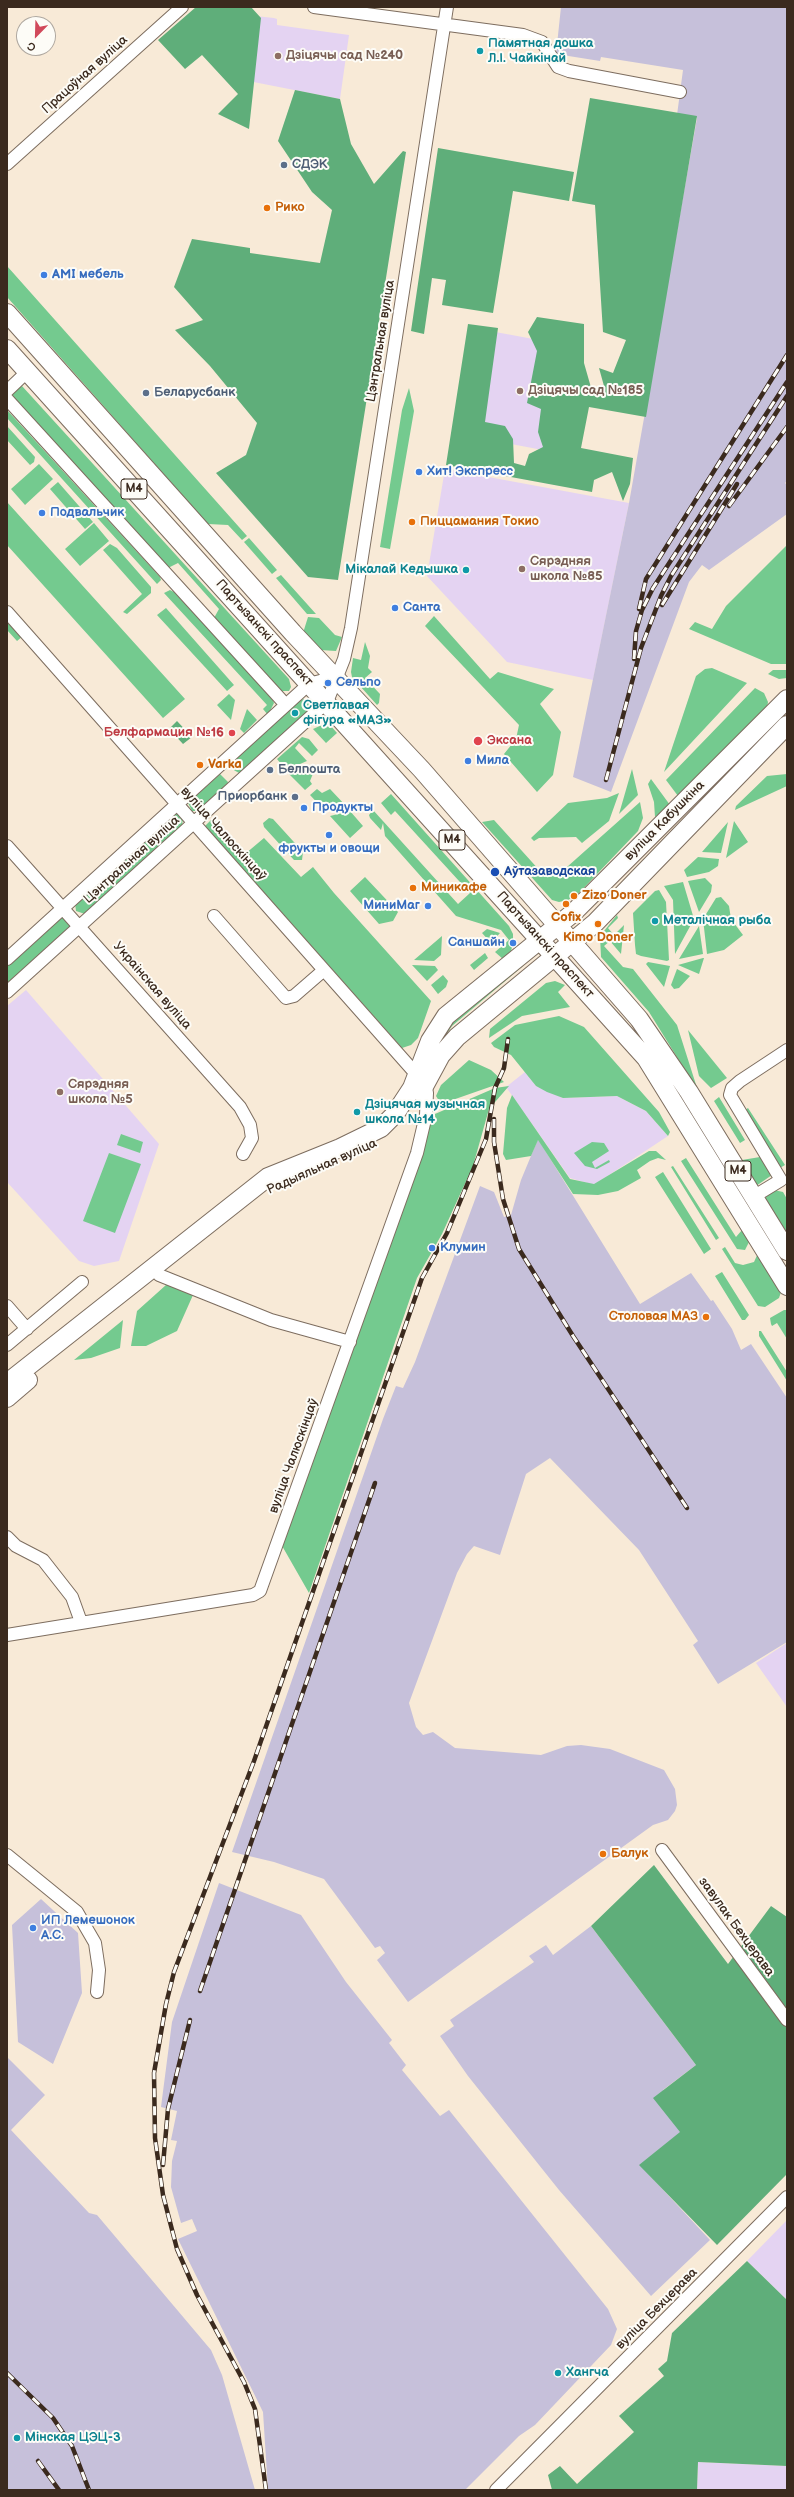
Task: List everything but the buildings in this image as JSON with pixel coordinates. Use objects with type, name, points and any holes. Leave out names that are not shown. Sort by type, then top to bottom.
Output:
[{"type":"main road","name":"Партызанскі праспект","points":[[7,313],[336,677],[428,776],[639,1019],[689,1092],[787,1250]]},
{"type":"main road","name":"Партызанскі праспект","points":[[7,349],[541,939],[646,1058],[676,1104],[727,1191],[787,1286]]},
{"type":"main road","points":[[28,371],[37,366],[59,370]]},
{"type":"main road","name":"вуліца Кабушкіна","points":[[541,939],[558,926],[642,845],[787,699]]},
{"type":"main road","name":"вуліца Кабушкіна","points":[[573,943],[787,725]]},
{"type":"main road","name":"Радыяльная вуліца","points":[[7,1398],[251,1200],[273,1186],[380,1141],[390,1135],[413,1108],[430,1041],[446,1016],[541,939]]},
{"type":"main road","name":"Радыяльная вуліца","points":[[7,1383],[268,1177],[340,1148],[381,1128],[403,1104],[457,1037],[573,943]]},
{"type":"main road","points":[[727,1191],[742,1201],[753,1197]]},
{"type":"street","name":"Працоўная вуліца","points":[[7,164],[182,7]]},
{"type":"street","points":[[314,7],[534,38],[542,42],[558,66],[569,71],[680,92]]},
{"type":"street","name":"Цэнтральная вуліца","points":[[7,992],[327,702],[344,659],[357,592],[447,7]]},
{"type":"street","points":[[7,391],[28,371]]},
{"type":"street","points":[[7,399],[286,705]]},
{"type":"street","name":"вуліца Чалюскінцаў","points":[[7,612],[421,1080],[427,1094],[426,1115],[417,1152],[260,1591],[253,1595],[7,1635]]},
{"type":"street","name":"Цэнтральная вуліца","points":[[7,959],[310,684],[336,677]]},
{"type":"street","name":"Украінская вуліца","points":[[7,846],[80,925],[240,1107],[250,1125],[252,1138],[243,1154]]},
{"type":"street","points":[[214,916],[286,998],[294,996],[324,970]]},
{"type":"street","points":[[753,1197],[781,1180],[730,1095],[732,1088],[740,1081],[787,1050]]},
{"type":"street","points":[[159,1275],[271,1320],[350,1342]]},
{"type":"street","points":[[7,1345],[82,1282]]},
{"type":"street","points":[[7,1306],[27,1329]]},
{"type":"street","points":[[7,1537],[16,1546],[43,1560],[72,1597],[81,1622]]},
{"type":"street","name":"завулак Бехцерава","points":[[662,1850],[787,2020]]},
{"type":"street","points":[[7,1855],[77,1912],[95,1943],[98,1970],[97,1992]]},
{"type":"street","name":"вуліца Бехцерава","points":[[496,2490],[787,2197]]},
{"type":"shaded area","points":[[561,7],[787,7],[787,481],[785,483],[787,485],[787,514],[709,570],[702,565],[689,582],[611,792],[573,777],[629,503],[697,118],[677,115],[683,70],[601,57],[600,61],[556,54]]},
{"type":"shaded area","name":"Дзіцячы сад №240","points":[[199,10],[274,18],[277,19],[277,25],[349,35],[340,99],[228,77]]},
{"type":"shaded area","name":"Дзіцячы сад №185","points":[[490,331],[566,345],[548,451],[474,437]]},
{"type":"shaded area","name":"Сярэдняя школа №85","points":[[445,469],[629,503],[593,680],[507,662],[427,576]]},
{"type":"shaded area","name":"Сярэдняя школа №5","points":[[26,990],[159,1144],[119,1261],[94,1266],[79,1261],[7,1182],[7,1006]]},
{"type":"shaded area","points":[[525,1072],[536,1086],[563,1098],[617,1096],[646,1111],[668,1136],[594,1185],[570,1178],[506,1087]]},
{"type":"shaded area","points":[[538,1139],[640,1304],[691,1273],[711,1301],[713,1300],[732,1329],[741,1350],[751,1344],[787,1398],[787,1642],[718,1684],[693,1645],[698,1641],[639,1550],[550,1458],[526,1474],[500,1555],[474,1546],[467,1554],[457,1573],[409,1703],[416,1727],[423,1735],[433,1732],[455,1748],[541,1755],[567,1746],[581,1745],[610,1749],[664,1770],[675,1789],[677,1805],[675,1811],[668,1820],[653,1825],[408,2002],[377,1960],[385,1953],[380,1946],[375,1948],[324,1879],[274,1862],[232,1852],[383,1419],[396,1386],[403,1388],[415,1362],[480,1186],[494,1192],[504,1217],[511,1215],[521,1180]]},
{"type":"shaded area","points":[[787,1643],[787,1707],[756,1663]]},
{"type":"shaded area","points":[[219,1883],[301,1915],[346,1982],[392,2040],[389,2043],[406,2065],[402,2070],[440,2116],[449,2110],[608,2309],[617,2329],[611,2345],[535,2425],[519,2436],[465,2490],[268,2490],[263,2412],[178,2239],[197,2231],[192,2219],[181,2223],[171,2187],[172,2161],[177,2141],[171,2140],[177,2111],[161,2107],[172,2022]]},
{"type":"shaded area","points":[[41,1899],[78,1933],[82,1993],[53,2064],[18,2042],[12,1925]]},
{"type":"shaded area","points":[[591,1926],[696,2065],[663,2090],[681,2132],[640,2165],[710,2240],[651,2296],[559,2190],[468,2076],[440,2036],[454,2026],[450,2020],[534,1962],[529,1956],[546,1945],[553,1955]]},
{"type":"shaded area","points":[[7,2057],[45,2095],[11,2130],[89,2213],[97,2215],[211,2350],[222,2375],[255,2490],[7,2490]]},
{"type":"shaded area","points":[[787,2220],[787,2300],[747,2261]]},
{"type":"shaded area","points":[[698,2462],[787,2466],[787,2490],[697,2490]]},
{"type":"green space","points":[[196,7],[251,7],[261,18],[249,129],[218,114],[238,94],[202,55],[185,69],[158,40]]},
{"type":"green space","points":[[295,90],[340,99],[351,144],[374,184],[403,151],[406,152],[338,580],[308,577],[216,473],[246,455],[257,423],[210,366],[175,330],[203,320],[174,287],[192,239],[250,248],[250,253],[320,263],[332,210],[312,192],[278,141]]},
{"type":"green space","points":[[590,98],[697,116],[646,417],[589,407],[581,448],[633,458],[630,484],[623,501],[612,472],[594,480],[592,492],[446,465],[468,324],[498,328],[485,422],[505,426],[513,439],[514,463],[525,466],[529,454],[543,447],[538,432],[541,409],[527,403],[537,351],[528,332],[537,317],[584,324],[584,363],[592,391],[604,386],[599,368],[613,373],[626,340],[603,332],[595,205],[572,201]]},
{"type":"green space","points":[[438,148],[574,172],[569,201],[513,191],[493,313],[442,305],[446,280],[432,278],[424,334],[411,331]]},
{"type":"green space","points":[[7,266],[247,536],[242,540],[228,525],[208,524],[7,297]]},
{"type":"green space","points":[[22,386],[289,679],[291,687],[289,691],[280,691],[214,618],[219,609],[178,563],[168,568],[15,401],[12,393],[16,388]]},
{"type":"green space","points":[[409,388],[414,411],[390,549],[380,547],[402,410]]},
{"type":"green space","points":[[7,410],[160,577],[161,580],[157,584],[7,418]]},
{"type":"green space","points":[[7,426],[35,457],[34,462],[30,465],[7,440]]},
{"type":"green space","points":[[39,464],[53,479],[25,505],[11,489]]},
{"type":"green space","points":[[58,482],[93,522],[85,529],[50,489]]},
{"type":"green space","points":[[7,502],[185,699],[163,718],[7,545]]},
{"type":"green space","points":[[94,523],[109,541],[80,566],[65,549]]},
{"type":"green space","points":[[249,538],[277,570],[272,574],[244,542]]},
{"type":"green space","points":[[110,544],[117,548],[151,587],[151,593],[127,614],[123,612],[142,594],[103,550]]},
{"type":"green space","points":[[787,545],[787,664],[771,664],[689,629],[695,622],[712,629],[726,606]]},
{"type":"green space","points":[[281,575],[316,614],[307,614],[276,578]]},
{"type":"green space","points":[[170,590],[174,592],[271,696],[274,703],[268,715],[263,709],[267,705],[164,593]]},
{"type":"green space","points":[[166,608],[234,685],[227,691],[157,615]]},
{"type":"green space","points":[[434,616],[490,679],[498,672],[554,689],[540,704],[561,732],[553,775],[537,792],[504,754],[516,739],[519,725],[425,626]]},
{"type":"green space","points":[[308,617],[319,618],[335,635],[342,637],[336,651],[320,650],[303,633]]},
{"type":"green space","points":[[7,618],[23,636],[17,641],[7,630]]},
{"type":"green space","points":[[365,642],[370,656],[368,668],[372,672],[365,678],[380,694],[379,703],[377,705],[352,677],[351,672],[353,658],[361,660]]},
{"type":"green space","points":[[712,668],[747,683],[664,772],[696,676],[705,669]]},
{"type":"green space","points":[[773,670],[787,670],[787,678],[779,679],[768,674]]},
{"type":"green space","points":[[755,688],[764,693],[768,702],[767,708],[678,796],[666,780]]},
{"type":"green space","points":[[229,694],[235,700],[231,720],[217,705]]},
{"type":"green space","points":[[304,699],[309,701],[311,707],[308,714],[244,771],[239,773],[232,769],[232,760],[297,701]]},
{"type":"green space","points":[[247,709],[257,720],[244,733],[240,729]]},
{"type":"green space","points":[[177,721],[192,737],[183,744],[169,729]]},
{"type":"green space","points":[[322,725],[330,725],[337,733],[326,743],[313,729]]},
{"type":"green space","points":[[302,737],[309,739],[318,750],[312,756],[299,743],[295,748],[307,761],[286,770],[277,759]]},
{"type":"green space","points":[[312,769],[314,771],[310,781],[312,784],[305,790],[289,774]]},
{"type":"green space","points":[[632,769],[638,795],[619,814]]},
{"type":"green space","points":[[220,774],[228,782],[227,786],[199,811],[192,811],[188,803]]},
{"type":"green space","points":[[787,774],[787,786],[735,810],[736,806],[767,776]]},
{"type":"green space","points":[[651,779],[670,805],[655,817],[654,802],[648,784]]},
{"type":"green space","points":[[317,789],[322,793],[330,789],[346,806],[324,810],[310,795]]},
{"type":"green space","points":[[619,793],[609,821],[582,843],[576,837],[539,838],[534,841],[531,838],[568,803],[607,798]]},
{"type":"green space","points":[[391,794],[509,926],[513,934],[513,941],[511,952],[504,960],[495,952],[509,940],[501,930],[456,916],[385,836],[383,823],[381,830],[370,818],[369,815],[373,810],[458,904],[470,893],[395,811],[391,815],[381,803]]},
{"type":"green space","points":[[640,802],[643,818],[638,831],[578,894],[568,900],[559,902],[552,900],[482,822],[494,820],[541,872],[548,873],[552,869],[558,875]]},
{"type":"green space","points":[[350,811],[363,826],[350,838],[330,816]]},
{"type":"green space","points":[[175,812],[183,818],[182,826],[85,914],[76,911],[75,903]]},
{"type":"green space","points":[[213,818],[245,854],[264,838],[301,877],[313,867],[334,893],[431,1001],[418,1038],[411,1045],[402,1048],[205,826]]},
{"type":"green space","points":[[269,818],[273,819],[303,852],[302,860],[294,860],[264,827],[263,823]]},
{"type":"green space","points":[[734,821],[748,842],[726,858]]},
{"type":"green space","points":[[728,822],[721,853],[702,852]]},
{"type":"green space","points":[[698,857],[719,859],[718,866],[709,872],[687,877],[684,870]]},
{"type":"green space","points":[[365,877],[398,912],[393,921],[379,924],[350,891]]},
{"type":"green space","points":[[705,878],[712,885],[711,892],[699,912],[688,881]]},
{"type":"green space","points":[[683,882],[694,919],[675,954],[673,900],[664,886]]},
{"type":"green space","points":[[659,890],[666,902],[669,960],[667,961],[636,954],[633,913],[655,891]]},
{"type":"green space","points":[[721,897],[729,906],[731,919],[743,935],[724,950],[707,954],[703,919],[716,898]]},
{"type":"green space","points":[[617,915],[618,918],[608,928],[614,935],[624,925],[621,954],[610,941],[604,946],[623,967],[633,969],[677,1025],[698,1091],[649,1012],[601,957],[600,936]]},
{"type":"green space","points":[[61,917],[65,918],[72,928],[7,986],[7,966]]},
{"type":"green space","points":[[699,926],[703,954],[679,959]]},
{"type":"green space","points":[[487,929],[500,933],[491,943],[482,933]]},
{"type":"green space","points":[[442,936],[441,955],[434,961],[414,960]]},
{"type":"green space","points":[[485,953],[488,958],[474,970],[470,965]]},
{"type":"green space","points":[[703,958],[699,974],[678,965]]},
{"type":"green space","points":[[648,962],[670,966],[664,987],[646,964]]},
{"type":"green space","points":[[521,963],[523,966],[452,1026],[441,1042],[438,1041],[449,1024]]},
{"type":"green space","points":[[412,965],[435,966],[438,970],[427,981]]},
{"type":"green space","points":[[677,969],[690,976],[679,988],[674,989],[671,985]]},
{"type":"green space","points":[[443,975],[448,981],[446,987],[438,994],[431,985]]},
{"type":"green space","points":[[555,981],[565,985],[558,992],[570,1007],[522,1016],[489,1038],[490,1029],[546,983]]},
{"type":"green space","points":[[559,1016],[584,1027],[659,1112],[670,1132],[668,1136],[646,1111],[617,1096],[563,1098],[547,1092],[536,1086],[511,1055],[494,1047],[491,1043],[515,1025]]},
{"type":"green space","points":[[688,1030],[727,1078],[711,1088],[699,1076]]},
{"type":"green space","points":[[469,1060],[491,1070],[504,1082],[441,1104],[436,1096],[441,1085]]},
{"type":"green space","points":[[509,1086],[489,1109],[473,1166],[442,1234],[417,1278],[309,1593],[281,1544],[428,1117],[495,1088]]},
{"type":"green space","points":[[512,1095],[570,1179],[594,1184],[649,1151],[656,1151],[666,1160],[658,1158],[650,1161],[637,1170],[641,1178],[618,1191],[598,1195],[573,1194],[538,1140],[531,1156],[506,1160],[503,1154],[507,1108]]},
{"type":"green space","points":[[719,1097],[745,1140],[740,1143],[714,1101]]},
{"type":"green space","points":[[748,1108],[785,1165],[778,1169],[742,1112]]},
{"type":"green space","points":[[121,1134],[143,1142],[140,1153],[117,1145]]},
{"type":"green space","points":[[592,1142],[604,1143],[609,1151],[592,1162],[595,1168],[609,1160],[610,1162],[597,1169],[585,1166],[574,1153]]},
{"type":"green space","points":[[109,1153],[141,1164],[115,1233],[83,1221]]},
{"type":"green space","points":[[760,1157],[772,1175],[756,1186],[736,1161]]},
{"type":"green space","points":[[686,1158],[736,1237],[742,1230],[749,1242],[745,1250],[737,1249],[681,1161]]},
{"type":"green space","points":[[673,1166],[719,1238],[716,1240],[671,1167]]},
{"type":"green space","points":[[663,1172],[711,1249],[704,1254],[655,1177]]},
{"type":"green space","points":[[774,1190],[783,1192],[787,1199],[787,1238],[766,1204],[766,1195]]},
{"type":"green space","points":[[725,1247],[735,1263],[743,1265],[754,1262],[759,1251],[782,1289],[779,1298],[765,1307],[758,1306],[722,1249]]},
{"type":"green space","points":[[722,1272],[749,1315],[745,1320],[742,1320],[715,1276]]},
{"type":"green space","points":[[166,1285],[175,1286],[193,1295],[177,1331],[146,1346],[131,1346],[137,1311]]},
{"type":"green space","points":[[784,1310],[787,1310],[787,1339],[777,1323],[772,1326],[770,1318]]},
{"type":"green space","points":[[123,1320],[120,1348],[91,1358],[74,1360]]},
{"type":"green space","points":[[759,1331],[761,1331],[787,1372],[787,1381],[759,1336]]},
{"type":"green space","points":[[654,1865],[728,1964],[771,1906],[787,1917],[787,2174],[717,2245],[639,2165],[680,2132],[653,2098],[696,2065],[591,1926]]},
{"type":"green space","points":[[747,2261],[787,2300],[787,2466],[698,2462],[697,2490],[552,2490],[548,2475],[560,2466],[577,2484],[634,2432],[619,2416],[664,2376],[658,2369],[667,2361],[672,2333]]},
{"type":"railway","points":[[639,609],[646,579],[787,355]]},
{"type":"railway","points":[[634,659],[636,631],[642,610],[653,588],[787,382]]},
{"type":"railway","points":[[606,780],[641,648],[661,596],[671,576],[787,396]]},
{"type":"railway","points":[[729,506],[787,427]]},
{"type":"railway","points":[[662,605],[737,484]]},
{"type":"railway","points":[[266,2490],[255,2409],[244,2382],[197,2295],[177,2249],[163,2195],[155,2138],[154,2073],[166,2004],[174,1972],[254,1761],[422,1278],[447,1233],[486,1139],[495,1088],[504,1068],[508,1039]]},
{"type":"railway","points":[[494,1119],[494,1142],[503,1199],[519,1249],[573,1336],[687,1508]]},
{"type":"railway","points":[[200,1991],[375,1483]]},
{"type":"railway","points":[[163,2165],[168,2109],[190,2020]]},
{"type":"railway","points":[[7,2373],[53,2418],[72,2446],[89,2490]]},
{"type":"railway","points":[[38,2461],[59,2490]]},
{"type":"place","name":"Памятная дошка Л.І. Чайкінай","points":[[480,51]]},
{"type":"place","name":"Дзіцячы сад №240","points":[[278,56]]},
{"type":"place","name":"СДЭК","points":[[284,165]]},
{"type":"place","name":"Рико","points":[[267,208]]},
{"type":"place","name":"AMI мебель","points":[[44,275]]},
{"type":"place","name":"Дзіцячы сад №185","points":[[520,391]]},
{"type":"place","name":"Беларусбанк","points":[[146,393]]},
{"type":"place","name":"Хит! Экспресс","points":[[419,472]]},
{"type":"place","name":"Подвальчик","points":[[42,513]]},
{"type":"place","name":"Пиццамания Токио","points":[[412,522]]},
{"type":"place","name":"Сярэдняя школа №85","points":[[522,569]]},
{"type":"place","name":"Мікалай Кедышка","points":[[466,570]]},
{"type":"place","name":"Санта","points":[[395,608]]},
{"type":"place","name":"Сельпо","points":[[328,683]]},
{"type":"place","name":"Светлавая фігура «МАЗ»","points":[[295,713]]},
{"type":"place","name":"Белфармация №16","points":[[232,733]]},
{"type":"place","name":"Эксана","points":[[478,741]]},
{"type":"place","name":"Мила","points":[[468,761]]},
{"type":"place","name":"Varka","points":[[200,765]]},
{"type":"place","name":"Белпошта","points":[[270,770]]},
{"type":"place","name":"Приорбанк","points":[[295,797]]},
{"type":"place","name":"Продукты","points":[[304,808]]},
{"type":"place","name":"фрукты и овощи","points":[[329,835]]},
{"type":"place","name":"Аўтазаводская","points":[[495,872]]},
{"type":"place","name":"Миникафе","points":[[413,888]]},
{"type":"place","name":"Zizo Doner","points":[[574,896]]},
{"type":"place","name":"Cofix","points":[[566,904]]},
{"type":"place","name":"МиниМаг","points":[[428,906]]},
{"type":"place","name":"Металічная рыба","points":[[655,921]]},
{"type":"place","name":"Kimo Doner","points":[[598,924]]},
{"type":"place","name":"Саншайн","points":[[513,943]]},
{"type":"place","name":"Сярэдняя школа №5","points":[[60,1092]]},
{"type":"place","name":"Дзіцячая музычная школа №14","points":[[357,1112]]},
{"type":"place","name":"Клумин","points":[[432,1248]]},
{"type":"place","name":"Столовая МАЗ","points":[[706,1317]]},
{"type":"place","name":"Балук","points":[[603,1854]]},
{"type":"place","name":"ИП Лемешонок А.С.","points":[[33,1928]]},
{"type":"place","name":"Хангча","points":[[558,2373]]},
{"type":"place","name":"Мінская ЦЭЦ-3","points":[[17,2438]]}]
